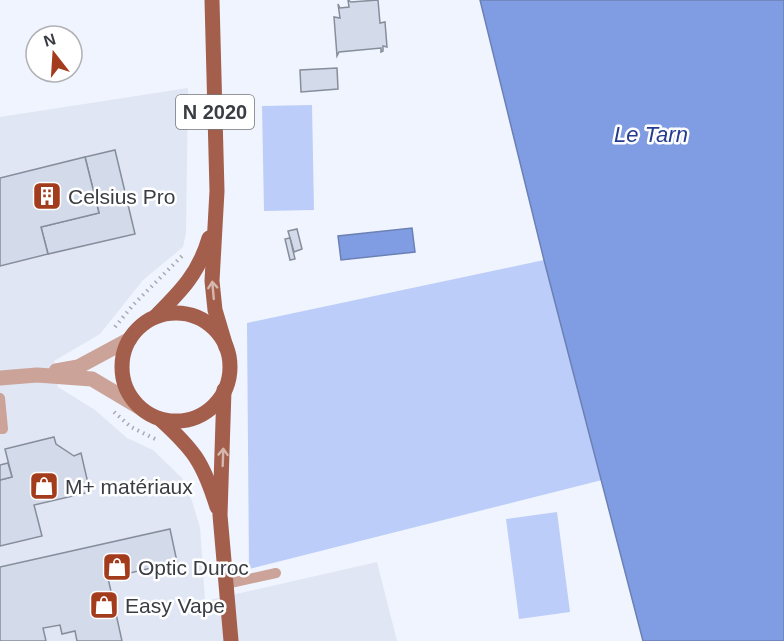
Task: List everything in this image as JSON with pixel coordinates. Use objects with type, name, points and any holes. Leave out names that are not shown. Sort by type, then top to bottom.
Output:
[{"type":"main road","name":"N 2020","points":[[212,0],[217,191],[214,224]]},
{"type":"main road","points":[[214,224],[197,269],[185,286],[154,317],[140,326],[130,339],[123,352],[122,367],[127,389],[139,407],[160,419],[197,455],[220,515]]},
{"type":"main road","points":[[160,419],[175,421],[190,419],[204,413],[216,403],[229,376],[229,362],[213,293],[214,224]]},
{"type":"main road","points":[[154,317],[171,313],[188,315],[204,321],[217,332],[226,347]]},
{"type":"main road","points":[[224,390],[220,515],[231,641]]},
{"type":"street","points":[[0,378],[37,375],[78,367],[130,339]]},
{"type":"street","points":[[37,375],[92,379],[139,407]]},
{"type":"lane","points":[[0,398],[3,429],[0,429]]},
{"type":"lane","points":[[226,585],[276,573]]},
{"type":"path","points":[[110,333],[188,249]]},
{"type":"path","points":[[109,407],[131,427],[159,440]]},
{"type":"shaded area","points":[[188,88],[186,233],[183,247],[143,280],[100,334],[54,361],[58,387],[95,410],[127,438],[153,450],[182,478],[200,527],[205,601],[377,562],[397,641],[0,641],[0,117]]},
{"type":"shaded area","points":[[312,105],[314,210],[264,211],[262,106]]},
{"type":"shaded area","points":[[544,260],[602,480],[249,569],[247,323]]},
{"type":"shaded area","points":[[557,512],[570,612],[519,619],[506,519]]},
{"type":"water","name":"Le Tarn","points":[[480,0],[784,0],[784,641],[643,641],[544,260]]},
{"type":"water","points":[[412,228],[415,252],[341,260],[338,236]]},
{"type":"building","points":[[348,0],[351,2],[378,0],[380,23],[385,22],[387,47],[383,46],[383,51],[381,52],[381,48],[339,52],[337,56],[334,17],[340,18],[338,4],[340,8],[349,7]]},
{"type":"building","points":[[337,68],[338,89],[301,92],[300,70]]},
{"type":"building","points":[[115,150],[135,234],[48,254],[41,227],[99,213],[85,157]]},
{"type":"building","name":"Celsius Pro","points":[[85,157],[99,213],[41,227],[48,254],[0,266],[0,178]]},
{"type":"building","points":[[297,229],[302,249],[294,252],[288,231]]},
{"type":"building","points":[[290,238],[295,259],[290,260],[285,239]]},
{"type":"building","name":"M+ matériaux","points":[[54,437],[56,444],[74,456],[81,453],[90,492],[34,505],[42,536],[0,546],[0,480],[12,477],[5,449]]},
{"type":"building","points":[[8,463],[12,477],[0,480],[0,465]]},
{"type":"building","points":[[170,529],[177,562],[108,578],[122,641],[77,641],[75,631],[62,634],[60,625],[43,628],[46,641],[0,641],[0,567]]},
{"type":"place","name":"Celsius Pro","points":[[47,196]]},
{"type":"place","name":"M+ matériaux","points":[[44,486]]},
{"type":"place","name":"Optic Duroc","points":[[117,567]]},
{"type":"place","name":"Easy Vape","points":[[104,605]]}]
